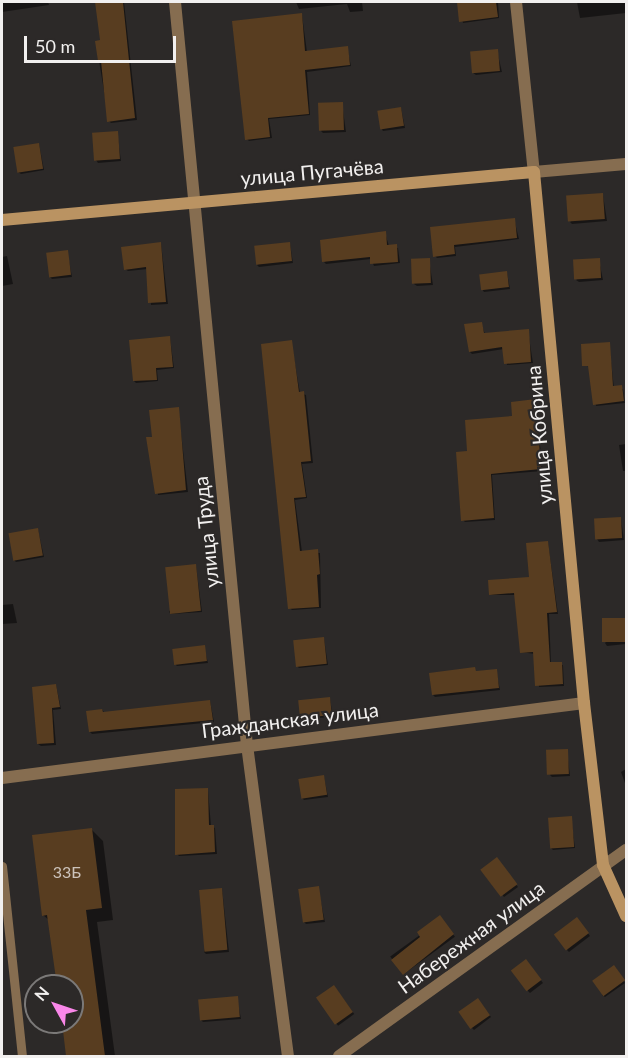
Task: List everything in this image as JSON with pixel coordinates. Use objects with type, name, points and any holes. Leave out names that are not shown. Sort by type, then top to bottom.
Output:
[{"type":"main road","name":"улица Пугачёва","points":[[2,220],[534,172]]},
{"type":"main road","name":"улица Кобрина","points":[[534,172],[584,703],[603,865],[627,916]]},
{"type":"street","name":"улица Труда","points":[[175,2],[247,745],[288,1056]]},
{"type":"street","name":"улица Кобрина","points":[[516,2],[534,172]]},
{"type":"street","name":"улица Пугачёва","points":[[534,172],[627,164]]},
{"type":"street","name":"Гражданская улица","points":[[2,778],[584,703]]},
{"type":"street","name":"Набережная улица","points":[[339,1056],[627,850]]},
{"type":"lane","points":[[2,866],[3,906],[22,1056]]},
{"type":"building","points":[[95,2],[123,2],[135,118],[107,122],[101,61],[98,61],[95,41],[100,40]]},
{"type":"building","points":[[457,2],[496,2],[498,17],[459,22]]},
{"type":"building","points":[[302,13],[305,51],[348,46],[350,65],[305,70],[309,114],[268,118],[270,137],[245,140],[232,21]]},
{"type":"building","points":[[498,49],[500,71],[472,73],[470,51]]},
{"type":"building","points":[[343,102],[344,130],[319,131],[318,103]]},
{"type":"building","points":[[401,107],[404,126],[380,130],[377,111]]},
{"type":"building","points":[[118,131],[120,159],[94,161],[92,133]]},
{"type":"building","points":[[39,143],[43,169],[17,173],[13,147]]},
{"type":"building","points":[[603,193],[605,219],[568,222],[566,196]]},
{"type":"building","points":[[515,218],[517,238],[454,245],[455,254],[433,257],[430,227]]},
{"type":"building","points":[[386,231],[387,245],[397,244],[398,262],[370,264],[370,257],[322,262],[320,240]]},
{"type":"building","points":[[161,242],[166,302],[148,303],[146,267],[124,270],[121,247]]},
{"type":"building","points":[[290,242],[292,261],[256,265],[254,246]]},
{"type":"building","points":[[68,250],[71,275],[49,277],[46,253]]},
{"type":"building","points":[[430,258],[431,283],[412,284],[411,259]]},
{"type":"building","points":[[600,258],[601,278],[574,279],[573,259]]},
{"type":"building","points":[[507,271],[509,287],[481,290],[479,274]]},
{"type":"building","points":[[482,322],[484,333],[529,329],[531,362],[504,364],[502,347],[469,352],[464,324]]},
{"type":"building","points":[[170,336],[173,367],[156,368],[157,380],[133,381],[129,340]]},
{"type":"building","points":[[292,340],[299,392],[304,391],[311,461],[301,462],[306,497],[294,498],[300,551],[318,549],[320,574],[317,575],[319,607],[288,609],[261,344]]},
{"type":"building","points":[[610,342],[613,386],[622,385],[624,401],[593,405],[588,366],[582,366],[581,344]]},
{"type":"building","points":[[536,399],[541,469],[491,474],[494,518],[461,521],[456,452],[467,451],[465,420],[512,416],[511,402]]},
{"type":"building","points":[[179,407],[186,490],[155,494],[146,437],[152,437],[149,410]]},
{"type":"building","points":[[621,517],[622,538],[595,539],[594,518]]},
{"type":"building","points":[[38,528],[43,556],[13,561],[8,533]]},
{"type":"building","points":[[548,541],[557,612],[547,613],[550,662],[562,662],[563,684],[535,686],[533,652],[520,653],[514,593],[489,595],[488,580],[529,577],[526,543]]},
{"type":"building","points":[[196,564],[201,611],[170,614],[165,567]]},
{"type":"building","points":[[602,618],[626,618],[626,642],[602,642]]},
{"type":"building","points":[[324,637],[327,664],[296,667],[293,640]]},
{"type":"building","points":[[205,645],[207,661],[174,665],[172,649]]},
{"type":"building","points":[[475,667],[476,671],[497,669],[499,688],[432,695],[429,673]]},
{"type":"building","points":[[56,684],[60,707],[52,708],[54,743],[37,744],[32,687]]},
{"type":"building","points":[[330,697],[332,715],[300,718],[298,700]]},
{"type":"building","points":[[210,700],[213,720],[89,732],[86,711],[102,709],[103,712]]},
{"type":"building","points":[[568,749],[569,774],[547,775],[546,750]]},
{"type":"building","points":[[324,775],[327,795],[301,799],[298,779]]},
{"type":"building","points":[[208,788],[209,825],[214,825],[215,852],[175,855],[175,789]]},
{"type":"building","points":[[572,816],[574,847],[550,849],[548,818]]},
{"type":"building","points":[[92,828],[102,908],[86,910],[105,1056],[66,1056],[63,1034],[84,1034],[84,974],[55,974],[47,915],[42,916],[32,835]]},
{"type":"building","points":[[497,857],[517,884],[501,897],[480,870]]},
{"type":"building","points":[[319,886],[324,920],[303,923],[298,889]]},
{"type":"building","points":[[222,888],[227,950],[204,952],[199,890]]},
{"type":"building","points":[[440,915],[454,934],[403,975],[391,960],[420,937],[417,932]]},
{"type":"building","points":[[577,917],[589,933],[566,950],[554,934]]},
{"type":"building","points":[[526,959],[542,980],[526,991],[511,970]]},
{"type":"building","points":[[614,965],[625,980],[603,996],[592,981]]},
{"type":"building","points":[[334,985],[353,1012],[335,1025],[316,998]]},
{"type":"building","points":[[238,996],[240,1017],[200,1020],[198,999]]},
{"type":"building","points":[[478,998],[490,1015],[470,1029],[458,1012]]}]
